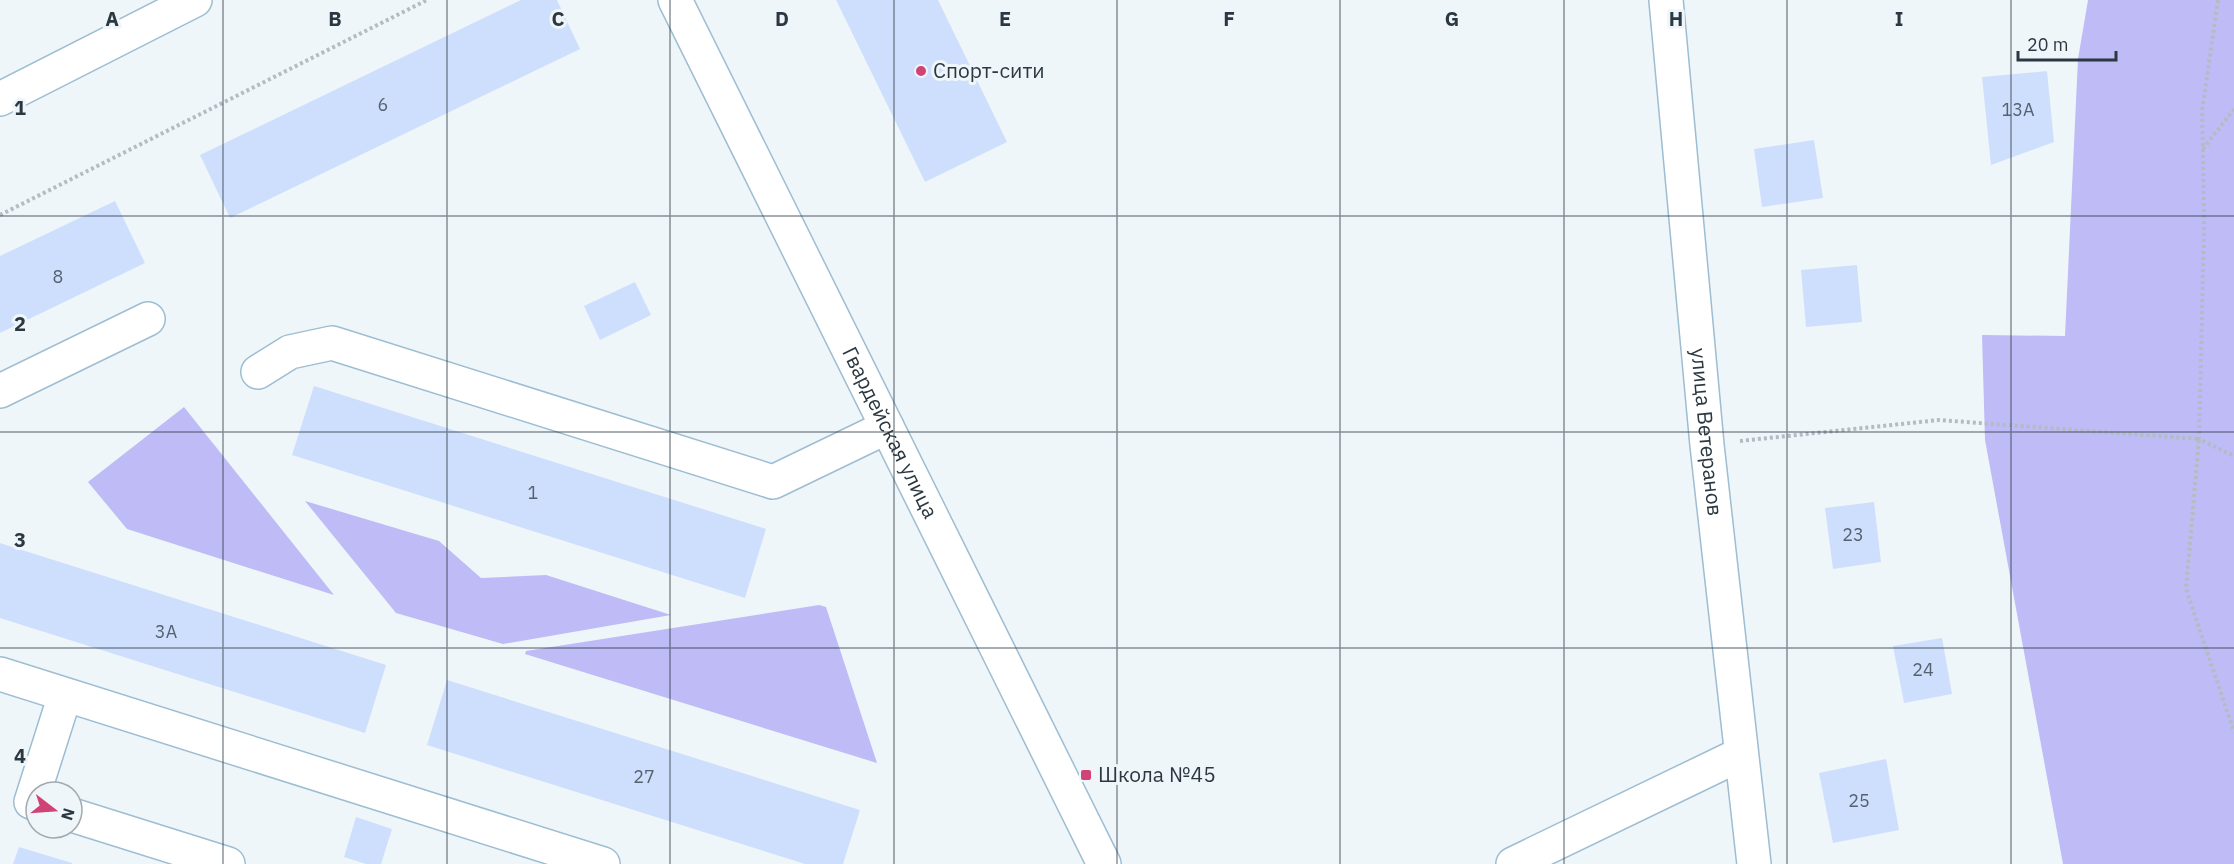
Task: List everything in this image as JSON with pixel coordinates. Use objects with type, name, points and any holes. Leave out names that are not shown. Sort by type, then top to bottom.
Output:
[{"type":"street","points":[[0,99],[195,0]]},
{"type":"street","name":"Гвардейская улица","points":[[675,0],[1104,864]]},
{"type":"street","name":"улица Ветеранов","points":[[1666,0],[1707,445],[1754,864]]},
{"type":"street","points":[[0,391],[148,319]]},
{"type":"street","points":[[258,372],[290,352],[332,343],[773,482],[887,427]]},
{"type":"street","points":[[0,674],[603,864]]},
{"type":"street","points":[[38,780],[65,695]]},
{"type":"street","points":[[1513,864],[1741,754]]},
{"type":"street","points":[[84,819],[228,864]]},
{"type":"path","points":[[0,215],[427,0]]},
{"type":"path","points":[[2218,0],[2202,111],[2204,230],[2199,439],[2186,589],[2234,732]]},
{"type":"path","points":[[2203,149],[2234,109]]},
{"type":"path","points":[[1707,445],[1939,420],[2199,439],[2234,456]]},
{"type":"shaded area","points":[[2088,0],[2234,0],[2234,864],[2063,864],[1985,440],[1982,335],[2065,336],[2078,59]]},
{"type":"shaded area","points":[[184,407],[334,595],[127,529],[88,482]]},
{"type":"shaded area","points":[[305,501],[439,541],[481,578],[546,575],[671,615],[503,644],[396,613]]},
{"type":"shaded area","points":[[819,605],[826,607],[877,763],[525,654],[526,651]]},
{"type":"building","points":[[521,0],[557,0],[580,49],[230,218],[200,155]]},
{"type":"building","name":"Спорт-сити","points":[[836,0],[938,0],[1007,142],[925,182]]},
{"type":"building","points":[[2047,71],[2054,142],[1991,165],[1982,77]]},
{"type":"building","points":[[1814,140],[1823,198],[1762,207],[1754,149]]},
{"type":"building","points":[[115,201],[145,263],[0,333],[0,256]]},
{"type":"building","points":[[1857,265],[1862,322],[1806,327],[1801,270]]},
{"type":"building","points":[[635,282],[651,315],[600,340],[584,306]]},
{"type":"building","points":[[314,386],[766,529],[745,598],[292,455]]},
{"type":"building","points":[[1874,502],[1881,562],[1833,569],[1825,508]]},
{"type":"building","points":[[0,543],[386,665],[365,733],[0,618]]},
{"type":"building","points":[[1942,638],[1952,694],[1904,703],[1893,646]]},
{"type":"building","points":[[447,680],[860,810],[843,864],[805,864],[427,745]]},
{"type":"building","points":[[1886,759],[1899,830],[1833,843],[1819,773]]},
{"type":"building","points":[[356,817],[392,829],[381,864],[366,864],[344,857]]},
{"type":"building","points":[[19,847],[72,863],[72,864],[13,864]]},
{"type":"place","name":"Спорт-сити","points":[[921,71]]},
{"type":"place","name":"Школа №45","points":[[1086,775]]}]
